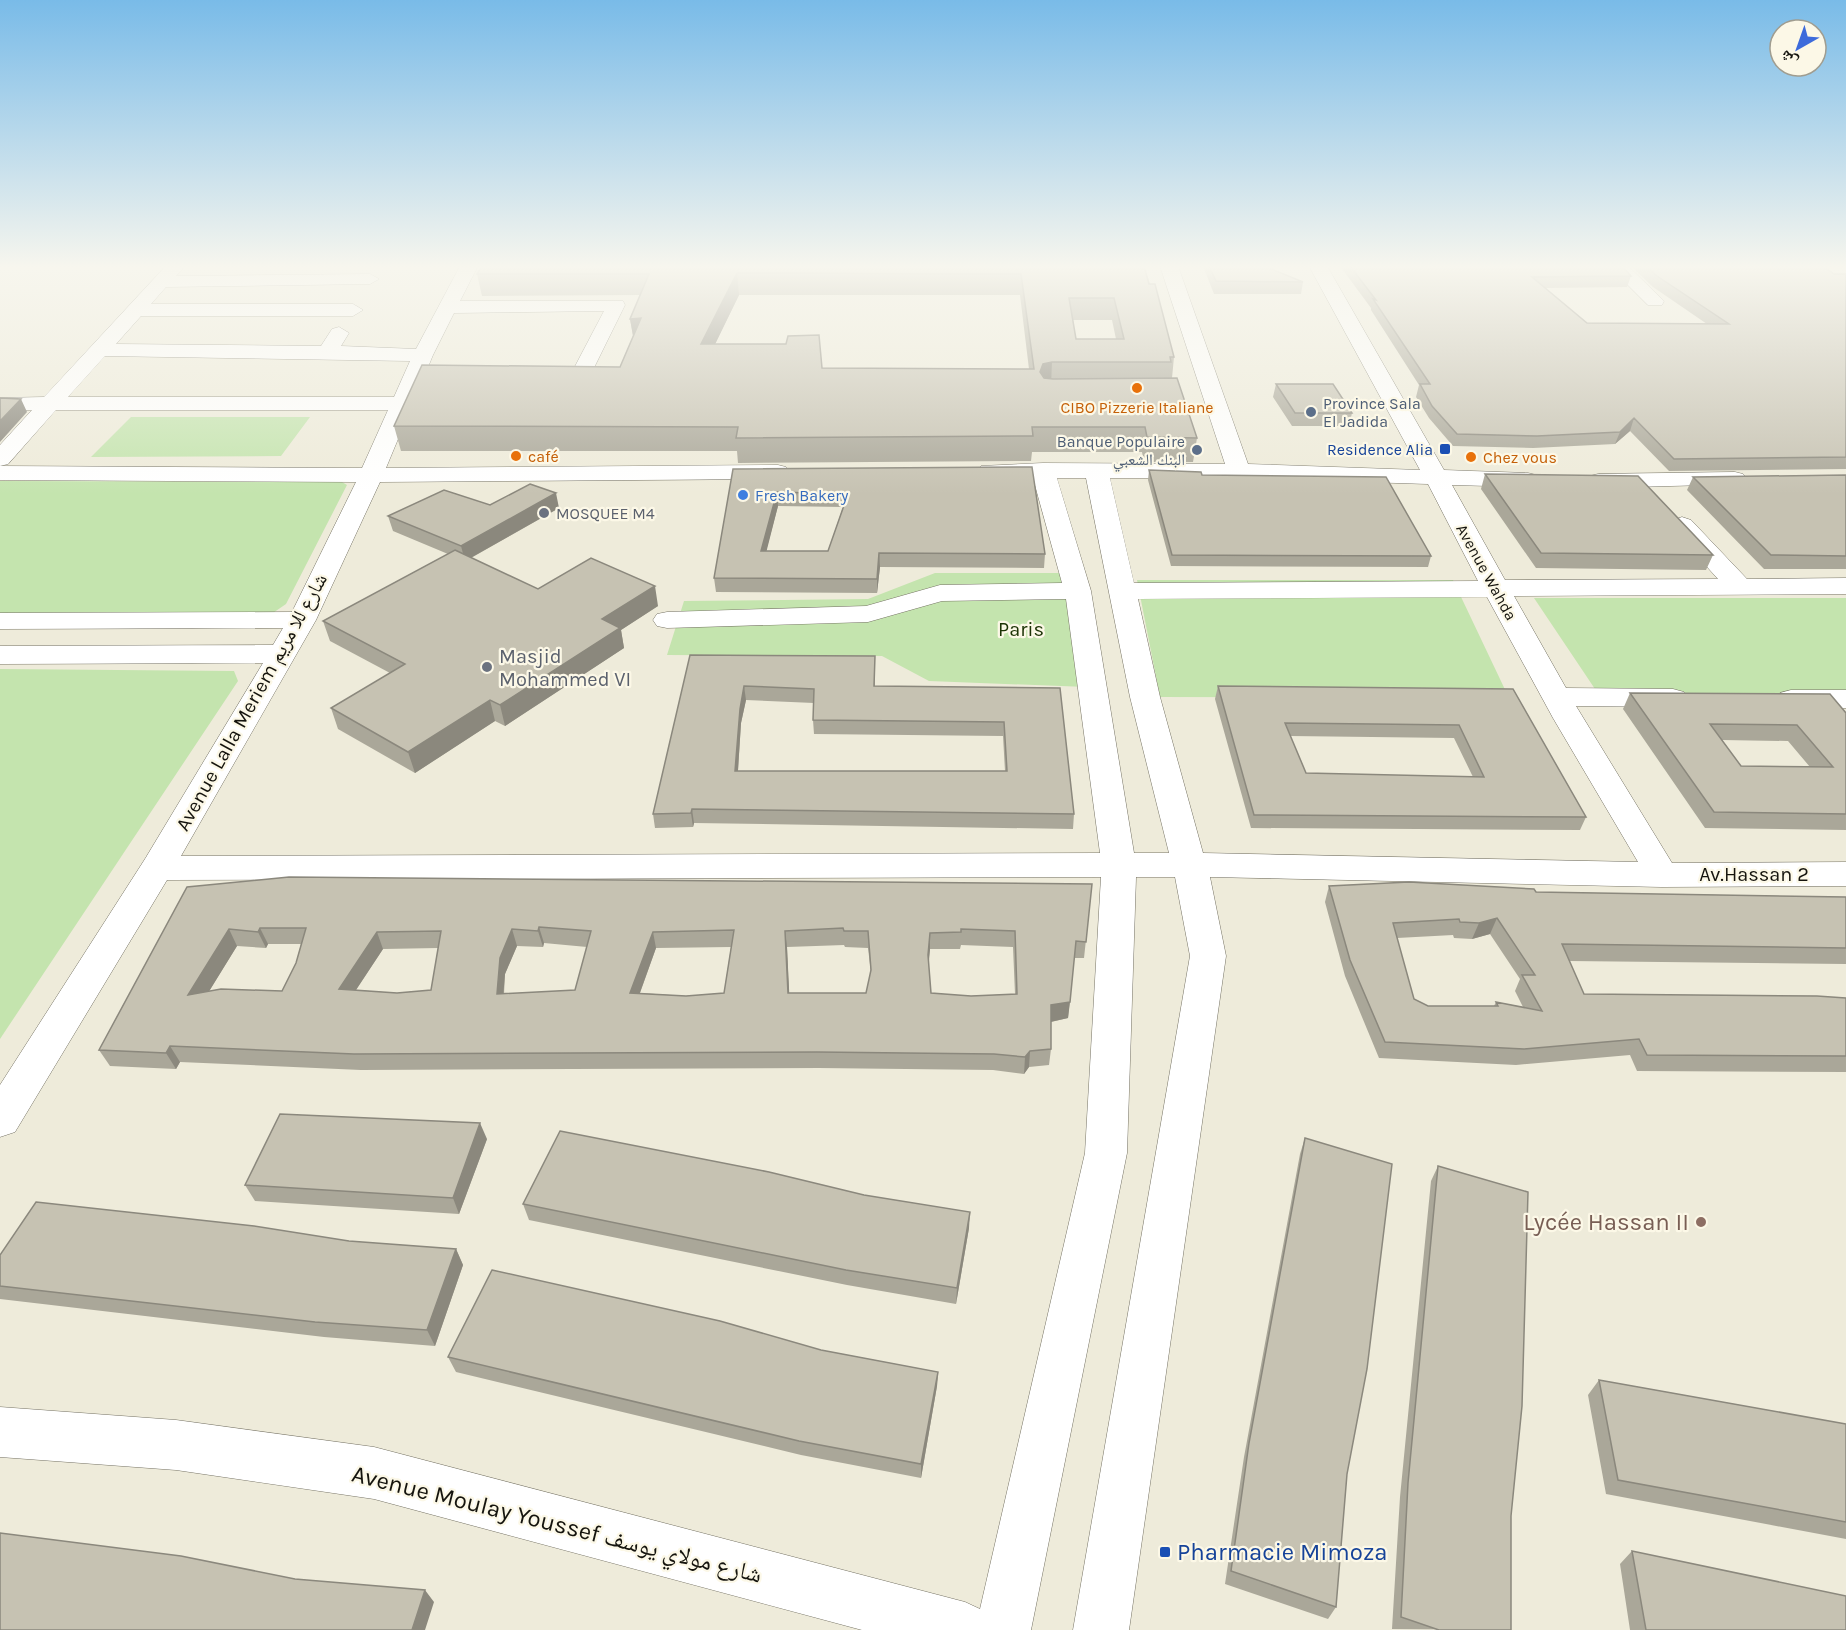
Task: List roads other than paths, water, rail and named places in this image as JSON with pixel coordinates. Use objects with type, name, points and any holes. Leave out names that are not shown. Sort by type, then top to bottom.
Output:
[{"type":"street","points":[[0,459],[106,342]]},
{"type":"street","points":[[327,352],[333,342]]},
{"type":"street","name":"Avenue Lalla Meriem شارع للا مريم","points":[[0,1120],[157,868],[302,620],[418,379],[433,342]]},
{"type":"street","points":[[535,381],[569,381],[580,378],[598,342]]},
{"type":"street","points":[[1195,342],[1239,471]]},
{"type":"street","name":"Avenue Wahda","points":[[1363,342],[1556,697],[1662,875]]},
{"type":"street","points":[[99,350],[327,352],[418,379]]},
{"type":"street","points":[[0,404],[51,403],[418,379]]},
{"type":"street","points":[[1190,393],[1213,393]]},
{"type":"street","points":[[1003,1630],[1106,1153],[1119,867],[1078,591],[1043,470]]},
{"type":"street","points":[[961,471],[1239,471],[1436,479],[1640,481],[1755,479]]},
{"type":"street","points":[[0,472],[371,475],[797,472]]},
{"type":"street","points":[[1097,472],[1145,698],[1190,865],[1208,956],[1101,1630]]},
{"type":"street","points":[[1640,481],[1740,587]]},
{"type":"street","points":[[1123,591],[1846,586]]},
{"type":"street","points":[[667,620],[868,614],[916,598],[953,592],[1078,591]]},
{"type":"street","points":[[0,621],[302,620]]},
{"type":"street","points":[[0,655],[282,654]]},
{"type":"street","points":[[1556,697],[1706,698]]},
{"type":"street","points":[[1763,699],[1842,705]]},
{"type":"street","name":"Av.Hassan 2","points":[[157,868],[1190,865],[1662,875],[1846,874]]},
{"type":"street","name":"Avenue Moulay Youssef شارع مولاي يوسف","points":[[0,1432],[176,1446],[374,1473],[965,1630]]},
{"type":"place","name":"CIBO Pizzerie Italiane","points":[[1137,388]]},
{"type":"place","name":"Province Sala El Jadida","points":[[1311,412]]},
{"type":"place","name":"Residence Alia","points":[[1445,449]]},
{"type":"place","name":"Banque Populaire البنك الشعبي","points":[[1197,450]]},
{"type":"place","name":"café","points":[[516,456]]},
{"type":"place","name":"Chez vous","points":[[1471,457]]},
{"type":"place","name":"Fresh Bakery","points":[[743,495]]},
{"type":"place","name":"MOSQUEE M4","points":[[544,513]]},
{"type":"place","name":"Masjid Mohammed VI","points":[[487,667]]},
{"type":"place","name":"Lycée Hassan II","points":[[1701,1222]]},
{"type":"place","name":"Pharmacie Mimoza","points":[[1165,1552]]},
{"type":"park label","name":"Paris","points":[[1021,629]]}]
